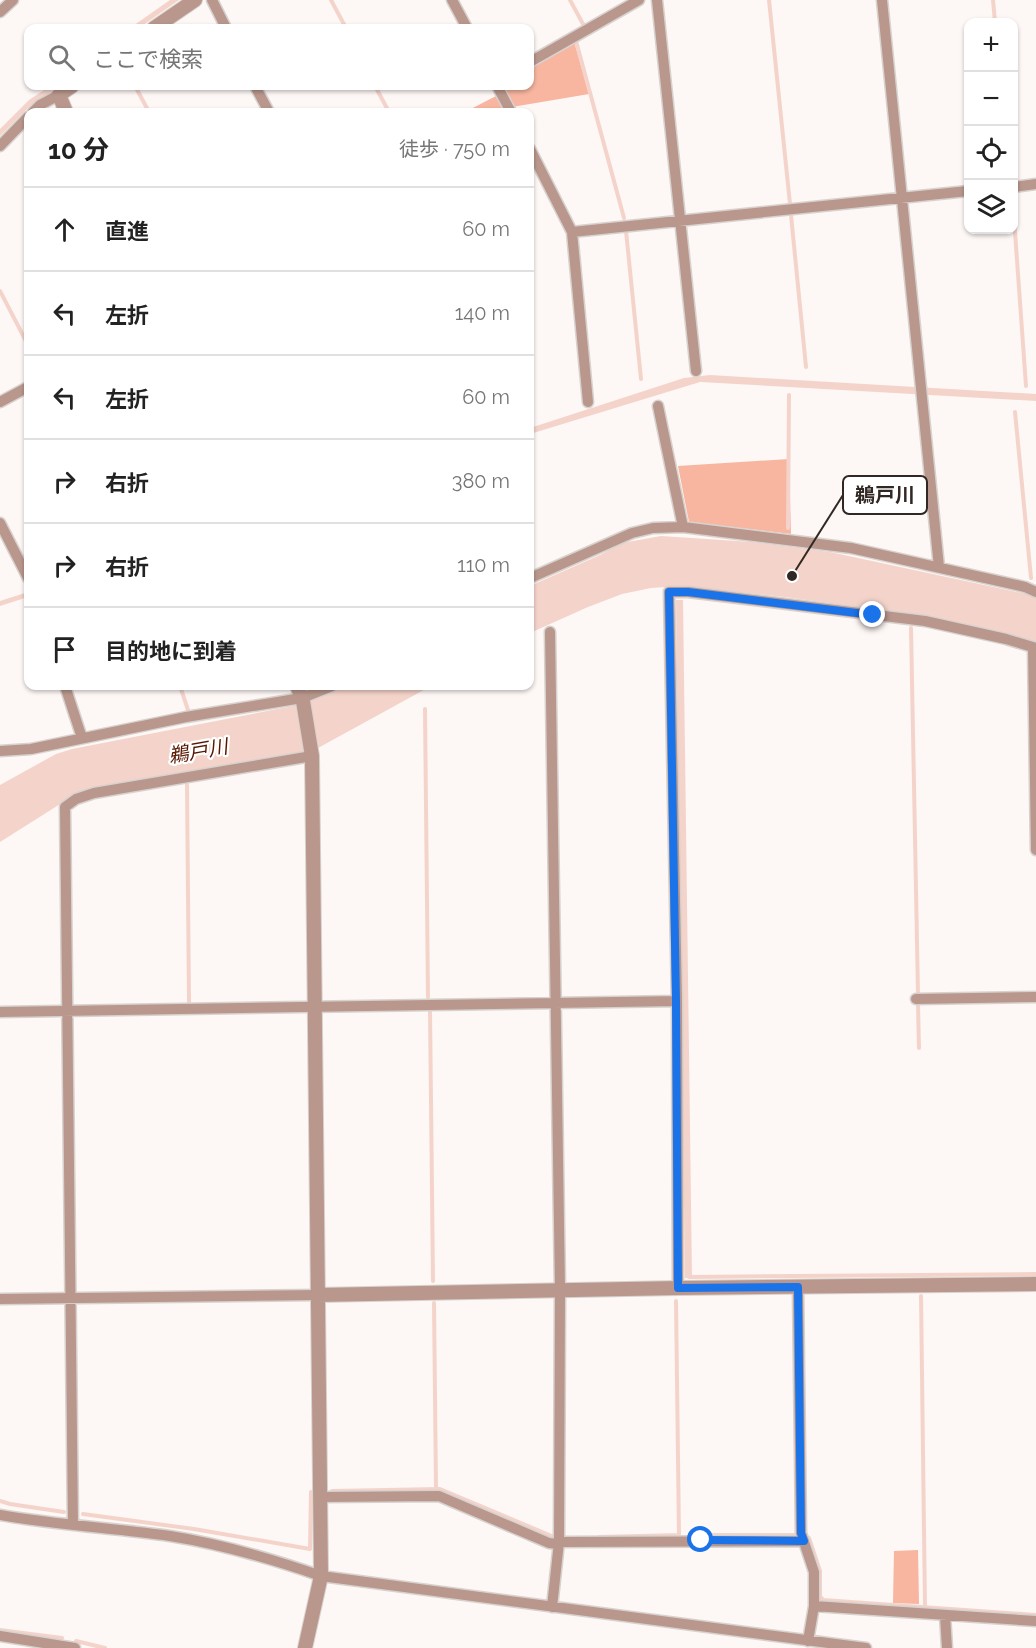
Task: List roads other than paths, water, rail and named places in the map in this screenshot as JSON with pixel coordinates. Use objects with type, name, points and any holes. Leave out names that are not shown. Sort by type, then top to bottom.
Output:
[{"type":"street","points":[[0,12],[13,0]]},
{"type":"street","points":[[160,24],[195,0]]},
{"type":"street","points":[[212,0],[224,24]]},
{"type":"street","points":[[452,0],[465,24]]},
{"type":"street","points":[[534,60],[639,0]]},
{"type":"street","points":[[657,0],[696,371]]},
{"type":"street","points":[[882,0],[939,567]]},
{"type":"street","points":[[37,108],[66,90]]},
{"type":"street","points":[[257,90],[267,108]]},
{"type":"street","points":[[499,90],[509,108]]},
{"type":"street","points":[[59,95],[64,108]]},
{"type":"street","points":[[0,146],[24,121]]},
{"type":"street","points":[[534,165],[572,232],[588,402]]},
{"type":"street","points":[[1018,186],[1036,184]]},
{"type":"street","points":[[572,232],[964,192]]},
{"type":"street","points":[[0,402],[24,389]]},
{"type":"street","points":[[658,406],[683,527]]},
{"type":"street","points":[[0,523],[24,571]]},
{"type":"street","points":[[534,576],[632,532],[653,528],[683,527],[851,548],[1036,591]]},
{"type":"street","points":[[678,1288],[669,592],[688,592],[926,621],[1035,648],[1036,850]]},
{"type":"street","points":[[550,632],[560,1290],[559,1543],[552,1607]]},
{"type":"street","points":[[66,690],[82,738]]},
{"type":"street","points":[[0,752],[31,749],[318,690]]},
{"type":"street","points":[[301,695],[312,756],[321,1497],[321,1575],[305,1648]]},
{"type":"street","points":[[73,1525],[65,807],[76,799],[94,794],[312,756]]},
{"type":"street","points":[[916,999],[1036,997]]},
{"type":"street","points":[[0,1012],[676,1001]]},
{"type":"street","points":[[0,1299],[1036,1284]]},
{"type":"street","points":[[798,1287],[801,1533],[814,1572],[814,1606],[808,1641]]},
{"type":"street","points":[[321,1497],[439,1496],[549,1543],[804,1541]]},
{"type":"street","points":[[0,1515],[170,1536],[214,1544],[321,1575],[866,1648]]},
{"type":"street","points":[[814,1606],[1036,1622]]},
{"type":"street","points":[[945,1615],[947,1648]]},
{"type":"street","points":[[0,1636],[70,1647]]},
{"type":"water","points":[[170,0],[179,0],[145,24],[136,24]]},
{"type":"water","points":[[44,90],[54,90],[28,108],[24,108],[24,112],[0,136],[0,129],[29,100]]},
{"type":"water","points":[[710,375],[1036,394],[1036,401],[700,382],[534,433],[534,427],[684,378]]},
{"type":"water","points":[[661,536],[752,542],[830,552],[1031,595],[1036,597],[1036,644],[926,616],[682,586],[651,588],[622,594],[534,631],[534,584],[622,543]]},
{"type":"water","points":[[24,593],[24,598],[0,606],[0,601]]},
{"type":"water","points":[[676,600],[683,600],[692,1278],[685,1278]]},
{"type":"water","points":[[331,690],[424,690],[318,748],[303,753],[65,801],[0,842],[0,785],[56,754],[293,706]]},
{"type":"waterway","points":[[331,0],[344,24]]},
{"type":"waterway","points":[[570,0],[583,24]]},
{"type":"waterway","points":[[769,0],[790,204]]},
{"type":"waterway","points":[[993,0],[995,18]]},
{"type":"waterway","points":[[576,41],[624,218]]},
{"type":"waterway","points":[[137,90],[147,108]]},
{"type":"waterway","points":[[377,90],[387,108]]},
{"type":"waterway","points":[[791,215],[806,367]]},
{"type":"waterway","points":[[626,231],[641,379]]},
{"type":"waterway","points":[[1015,234],[1026,386]]},
{"type":"waterway","points":[[0,291],[24,337]]},
{"type":"waterway","points":[[788,528],[789,395]]},
{"type":"waterway","points":[[1015,412],[1031,578]]},
{"type":"waterway","points":[[911,628],[918,994]]},
{"type":"waterway","points":[[181,690],[188,710]]},
{"type":"waterway","points":[[425,709],[428,997]]},
{"type":"waterway","points":[[187,785],[189,1002]]},
{"type":"waterway","points":[[918,1005],[919,1048]]},
{"type":"waterway","points":[[430,1011],[433,1281]]},
{"type":"waterway","points":[[689,1277],[1036,1274]]},
{"type":"waterway","points":[[921,1296],[925,1607]]},
{"type":"waterway","points":[[599,1537],[679,1535],[676,1301]]},
{"type":"waterway","points":[[434,1303],[436,1489]]},
{"type":"waterway","points":[[332,1491],[440,1489],[554,1537]]},
{"type":"waterway","points":[[83,1514],[194,1529],[310,1549],[311,1492]]},
{"type":"waterway","points":[[0,1501],[64,1512]]},
{"type":"waterway","points":[[690,1535],[799,1535]]},
{"type":"waterway","points":[[806,1537],[809,1538],[820,1571],[820,1596],[823,1600],[1036,1615]]},
{"type":"waterway","points":[[0,1630],[62,1638]]},
{"type":"waterway","points":[[76,1641],[105,1648]]},
{"type":"place","name":"鵜戸川","points":[[792,576]]}]
